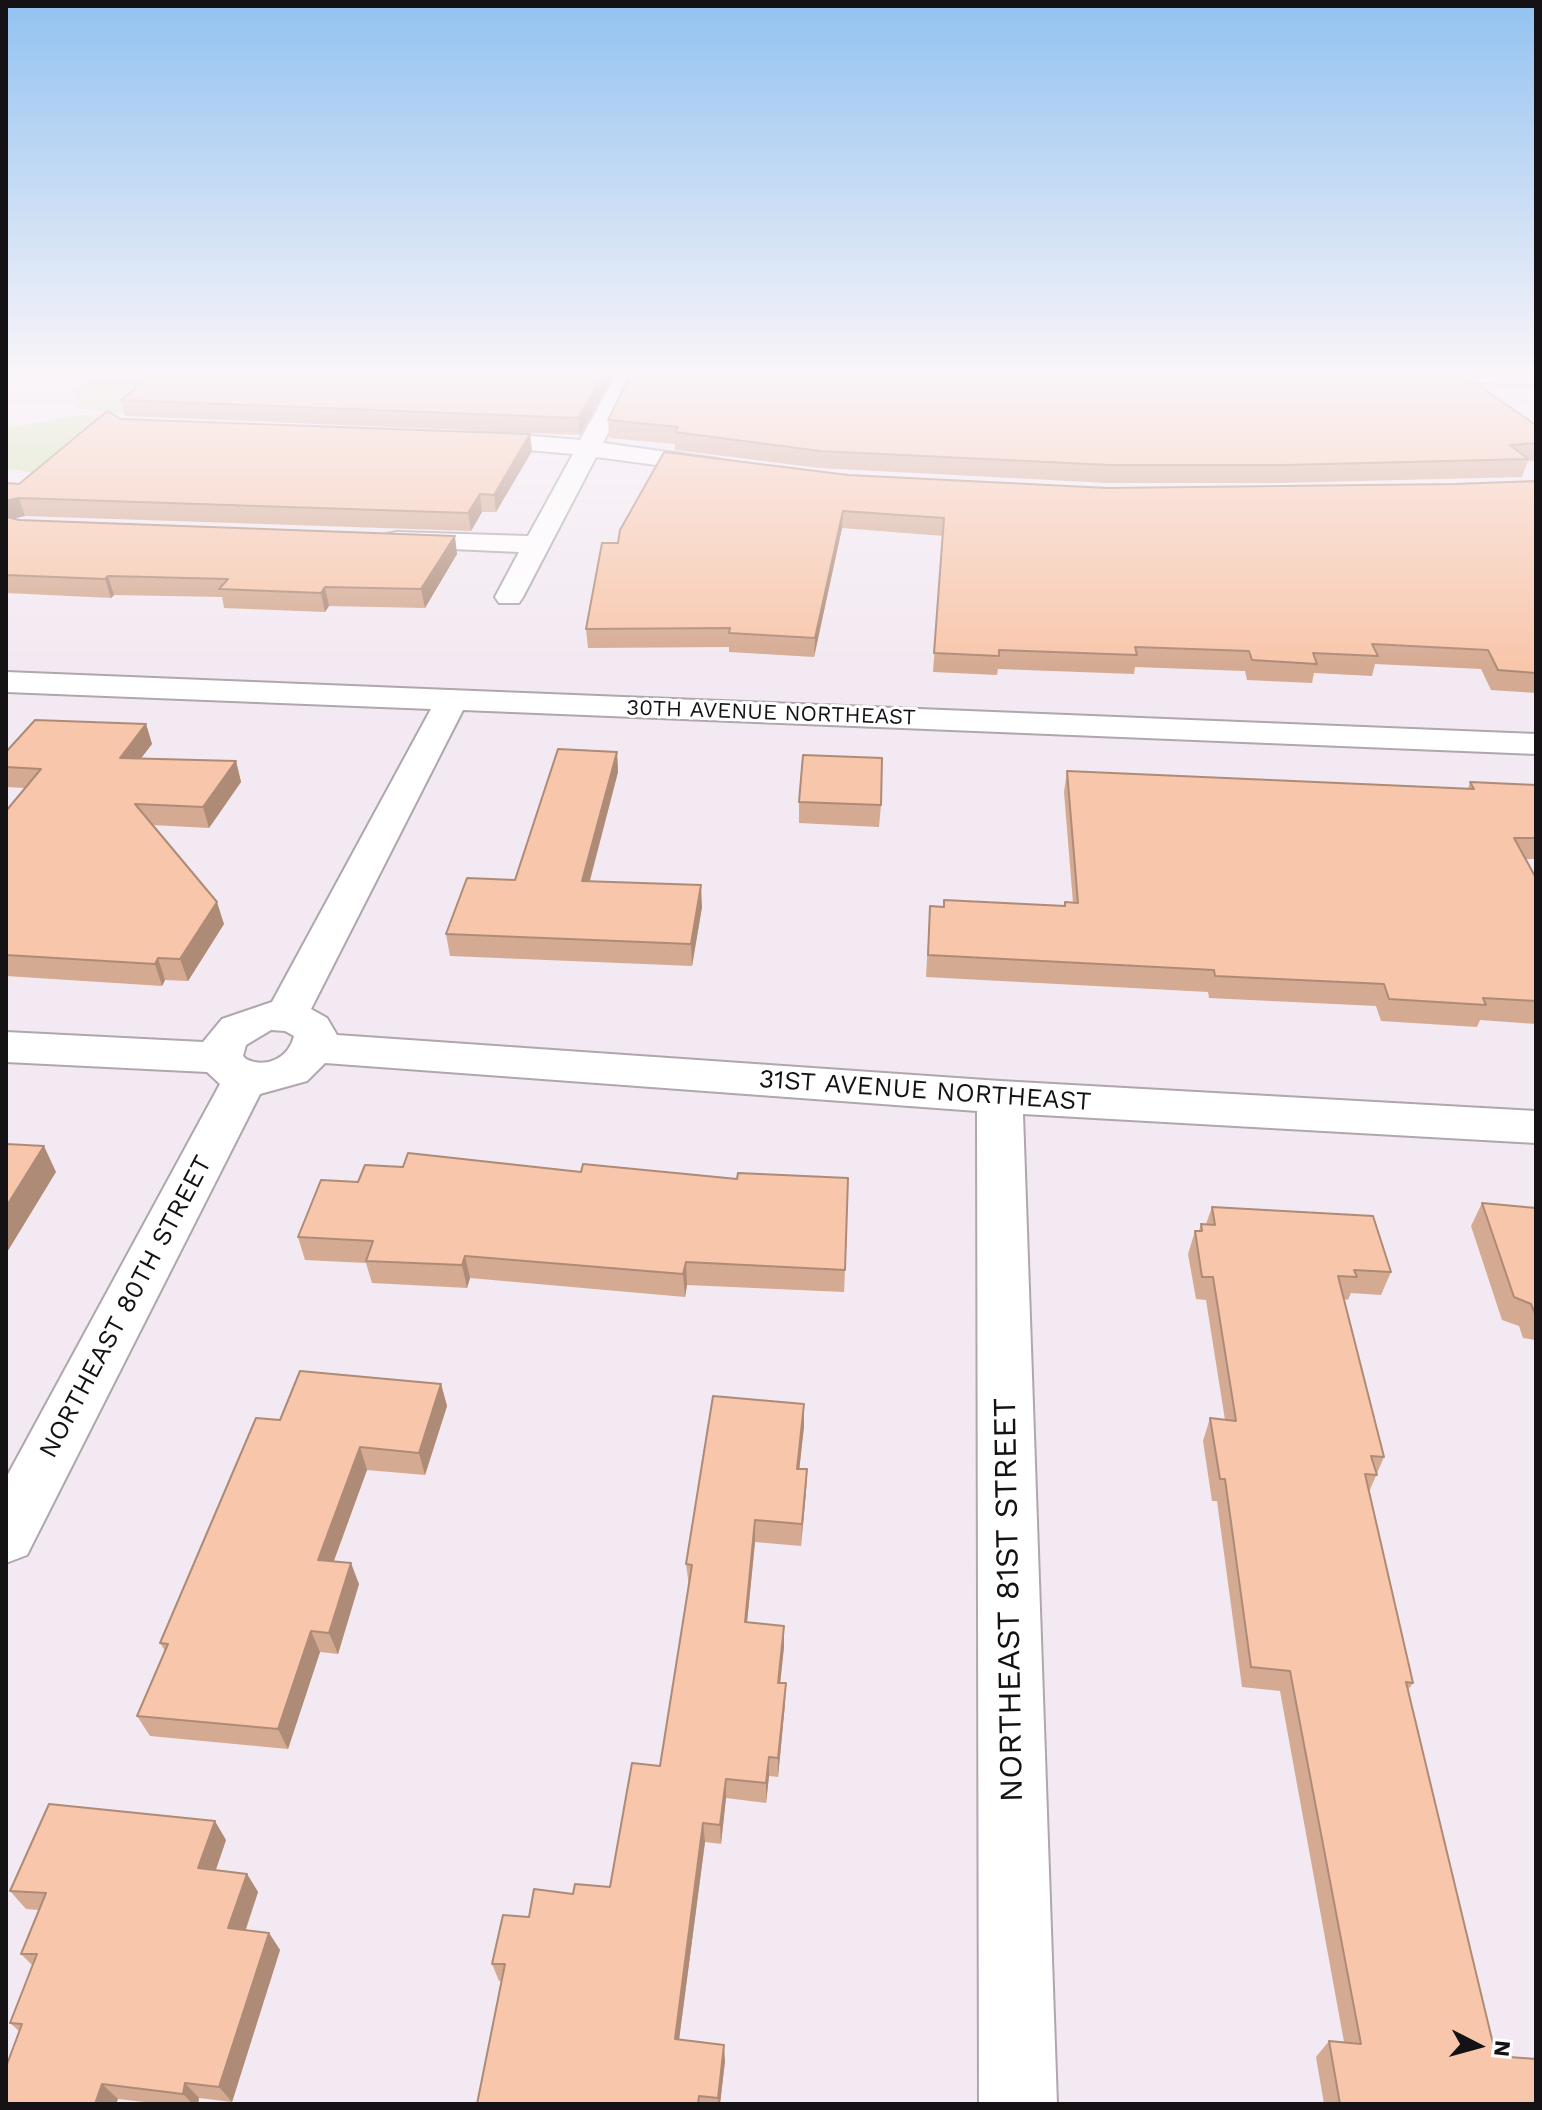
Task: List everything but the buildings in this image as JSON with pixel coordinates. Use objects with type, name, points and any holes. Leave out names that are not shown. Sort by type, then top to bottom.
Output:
[{"type":"street","points":[[509,597],[578,469]]},
{"type":"street","points":[[373,539],[538,545]]},
{"type":"street","name":"30TH AVENUE NORTHEAST","points":[[6,682],[1536,744]]},
{"type":"street","points":[[6,1047],[233,1068],[277,1076],[304,1062],[300,1032],[452,700]]},
{"type":"street","points":[[233,1068],[227,1037],[238,1027],[255,1020],[300,1032]]},
{"type":"street","name":"31ST AVENUE NORTHEAST","points":[[300,1032],[1000,1097],[1536,1127]]},
{"type":"street","name":"NORTHEAST 80TH STREET","points":[[6,1536],[233,1068]]},
{"type":"street","name":"NORTHEAST 81ST STREET","points":[[1000,1097],[1018,2104]]},
{"type":"green space","points":[[15,469],[39,469],[35,473]]}]
